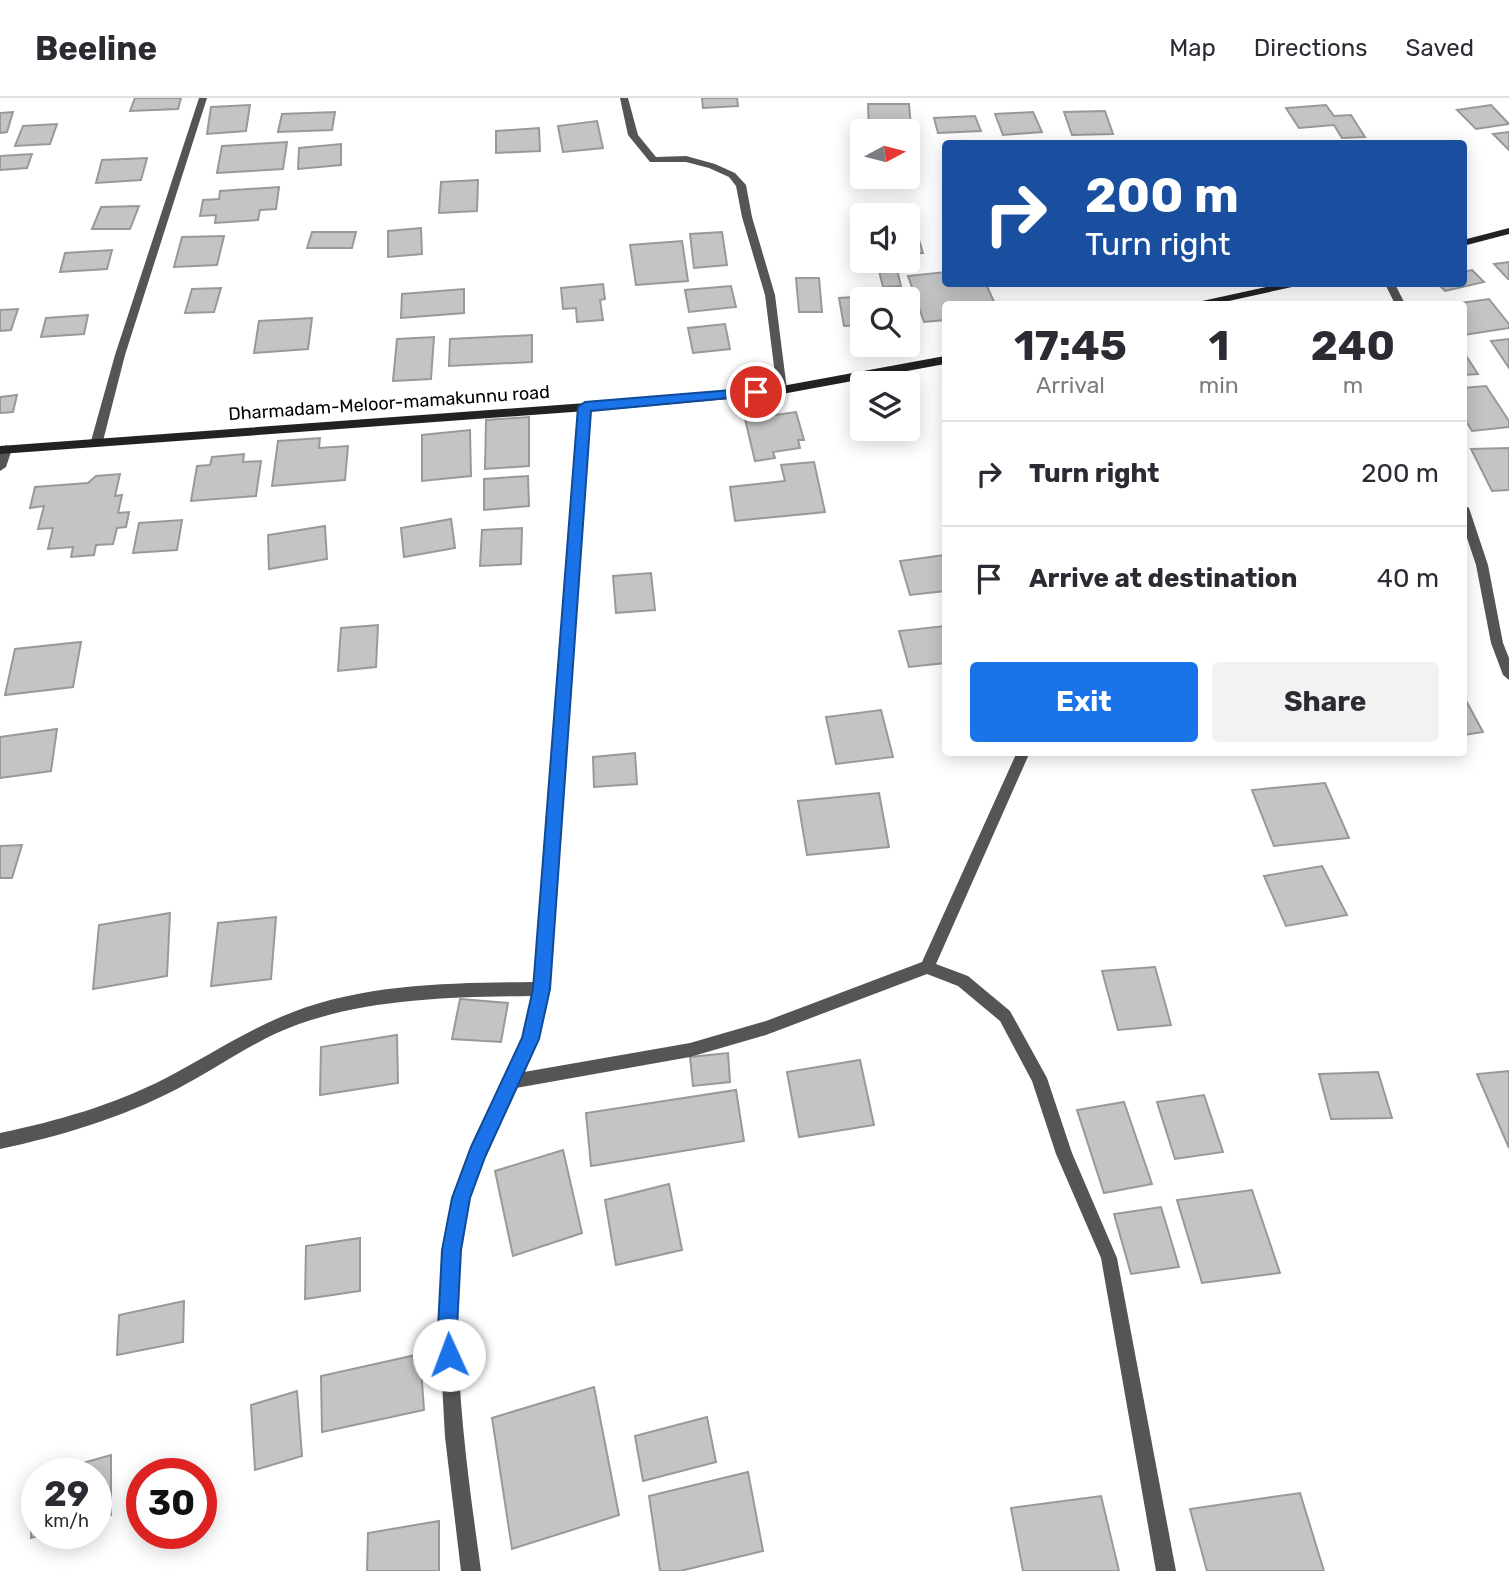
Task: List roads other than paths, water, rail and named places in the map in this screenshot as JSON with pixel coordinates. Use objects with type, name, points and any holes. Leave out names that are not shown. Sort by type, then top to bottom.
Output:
[{"type":"main road","points":[[1467,242],[1509,231]]},
{"type":"main road","points":[[1216,301],[1278,287]]},
{"type":"main road","name":"Dharmadam-Meloor-mamakunnu road","points":[[3,449],[782,390],[942,361]]},
{"type":"street","points":[[97,441],[120,355],[203,98]]},
{"type":"street","points":[[624,98],[633,135],[653,159],[686,159],[712,166],[732,175],[741,185],[747,217],[770,295],[782,390]]},
{"type":"street","points":[[471,1571],[454,1437],[447,1328],[452,1250],[461,1198],[509,1082],[531,1039],[541,989],[585,407]]},
{"type":"street","points":[[0,467],[3,449]]},
{"type":"street","points":[[1467,520],[1482,565],[1497,643],[1509,675]]},
{"type":"street","points":[[927,967],[1022,756]]},
{"type":"street","points":[[509,1082],[690,1050],[766,1028],[927,967],[963,981],[1004,1016],[1039,1078],[1064,1154],[1109,1258],[1166,1571]]},
{"type":"street","points":[[0,1141],[55,1130],[168,1085],[270,1030],[312,1012],[366,1000],[480,990],[541,989]]}]
